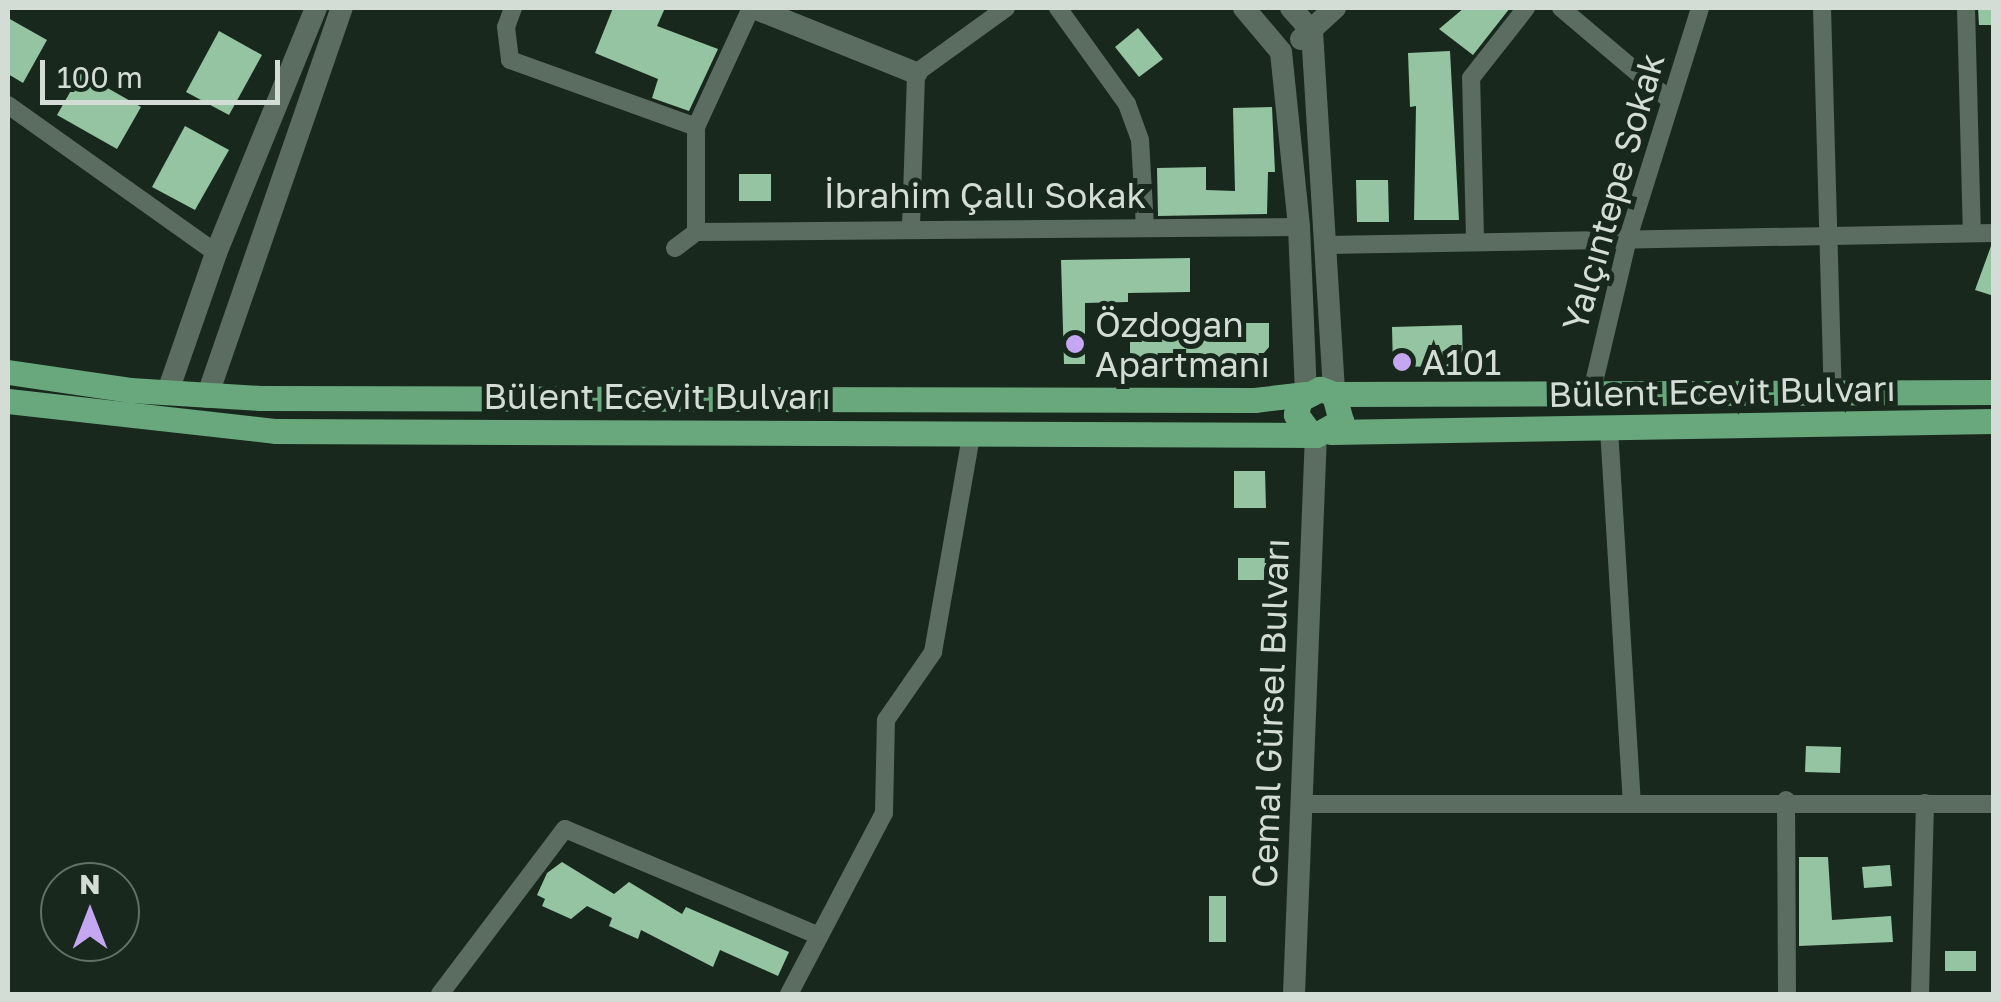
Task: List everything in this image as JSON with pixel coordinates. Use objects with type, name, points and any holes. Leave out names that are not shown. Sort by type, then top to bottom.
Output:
[{"type":"main road","name":"Bülent Ecevit Bulvarı","points":[[8,372],[208,397],[1254,400],[1306,394],[1994,392]]},
{"type":"main road","points":[[1306,394],[1296,414],[1319,433],[1343,413],[1334,394]]},
{"type":"main road","name":"Bülent Ecevit Bulvarı","points":[[8,401],[276,431],[1319,433],[1994,420]]},
{"type":"street","points":[[167,394],[216,253],[316,8]]},
{"type":"street","points":[[208,397],[342,8]]},
{"type":"street","points":[[513,8],[506,26],[510,60],[696,126]]},
{"type":"street","points":[[676,248],[696,232],[696,126],[753,8],[916,73]]},
{"type":"street","points":[[916,73],[1006,8]]},
{"type":"street","points":[[1058,8],[1127,104],[1140,140],[1146,227]]},
{"type":"street","points":[[1244,8],[1282,52],[1299,227],[1306,394]]},
{"type":"street","points":[[1291,8],[1312,31],[1334,394]]},
{"type":"street","points":[[1282,52],[1312,31],[1335,8]]},
{"type":"street","points":[[1474,238],[1471,78],[1526,8]]},
{"type":"street","points":[[1561,8],[1670,100]]},
{"type":"street","name":"Yalçıntepe Sokak","points":[[1591,394],[1628,238],[1700,8]]},
{"type":"street","points":[[1822,8],[1832,393]]},
{"type":"street","points":[[1966,8],[1972,233]]},
{"type":"street","points":[[911,226],[916,73]]},
{"type":"street","points":[[8,105],[216,253]]},
{"type":"street","name":"İbrahim Çallı Sokak","points":[[696,232],[911,226],[1299,227]]},
{"type":"street","points":[[1327,245],[1474,238],[1994,233]]},
{"type":"street","points":[[1609,430],[1632,802]]},
{"type":"street","points":[[790,994],[884,813],[886,720],[933,652],[972,431]]},
{"type":"street","name":"Cemal Gürsel Bulvarı","points":[[1294,994],[1319,433]]},
{"type":"street","points":[[1786,800],[1788,994]]},
{"type":"street","points":[[1302,804],[1786,800],[1994,804]]},
{"type":"street","points":[[1920,994],[1926,803]]},
{"type":"street","points":[[440,994],[565,829],[819,936]]},
{"type":"building","points":[[613,8],[665,8],[657,26],[718,49],[689,111],[652,98],[658,79],[595,53]]},
{"type":"building","points":[[1464,8],[1510,8],[1473,55],[1439,29]]},
{"type":"building","points":[[1978,8],[1994,8],[1994,25],[1979,25]]},
{"type":"building","points":[[8,18],[47,40],[23,83],[8,74]]},
{"type":"building","points":[[1138,28],[1163,59],[1139,77],[1115,47]]},
{"type":"building","points":[[219,31],[262,55],[229,115],[186,92]]},
{"type":"building","points":[[1450,51],[1459,220],[1414,220],[1416,106],[1410,107],[1408,53]]},
{"type":"building","points":[[81,73],[141,107],[117,149],[57,115]]},
{"type":"building","points":[[1272,107],[1275,172],[1268,172],[1267,214],[1158,216],[1157,168],[1206,167],[1206,190],[1235,191],[1233,108]]},
{"type":"building","points":[[185,126],[229,150],[195,210],[152,187]]},
{"type":"building","points":[[739,174],[771,174],[771,201],[739,201]]},
{"type":"building","points":[[1356,180],[1388,180],[1389,222],[1357,222]]},
{"type":"building","points":[[1994,246],[1994,296],[1975,290]]},
{"type":"building","points":[[1190,258],[1190,292],[1128,293],[1128,302],[1085,303],[1085,364],[1064,364],[1061,260]]},
{"type":"building","points":[[1241,323],[1269,323],[1269,347],[1257,361],[1130,367],[1130,335],[1205,335],[1205,329],[1241,329]]},
{"type":"building","points":[[1462,325],[1463,366],[1393,367],[1392,327]]},
{"type":"building","points":[[1234,471],[1265,471],[1266,508],[1234,508]]},
{"type":"building","points":[[1238,558],[1277,558],[1277,580],[1238,580]]},
{"type":"building","points":[[1806,746],[1841,747],[1840,773],[1805,772]]},
{"type":"building","points":[[1799,857],[1828,857],[1832,920],[1891,916],[1893,942],[1799,946]]},
{"type":"building","points":[[562,862],[614,894],[629,882],[682,914],[686,907],[789,952],[778,976],[720,950],[713,967],[641,930],[638,939],[609,926],[612,918],[587,906],[571,919],[542,906],[545,899],[537,895],[547,873]]},
{"type":"building","points":[[1890,865],[1892,886],[1864,888],[1862,867]]},
{"type":"building","points":[[1209,896],[1226,896],[1226,942],[1209,942]]},
{"type":"building","points":[[1945,951],[1976,951],[1976,971],[1945,971]]},
{"type":"place","name":"Özdoğan Apartmanı","points":[[1075,344]]},
{"type":"place","name":"A101","points":[[1402,362]]}]
